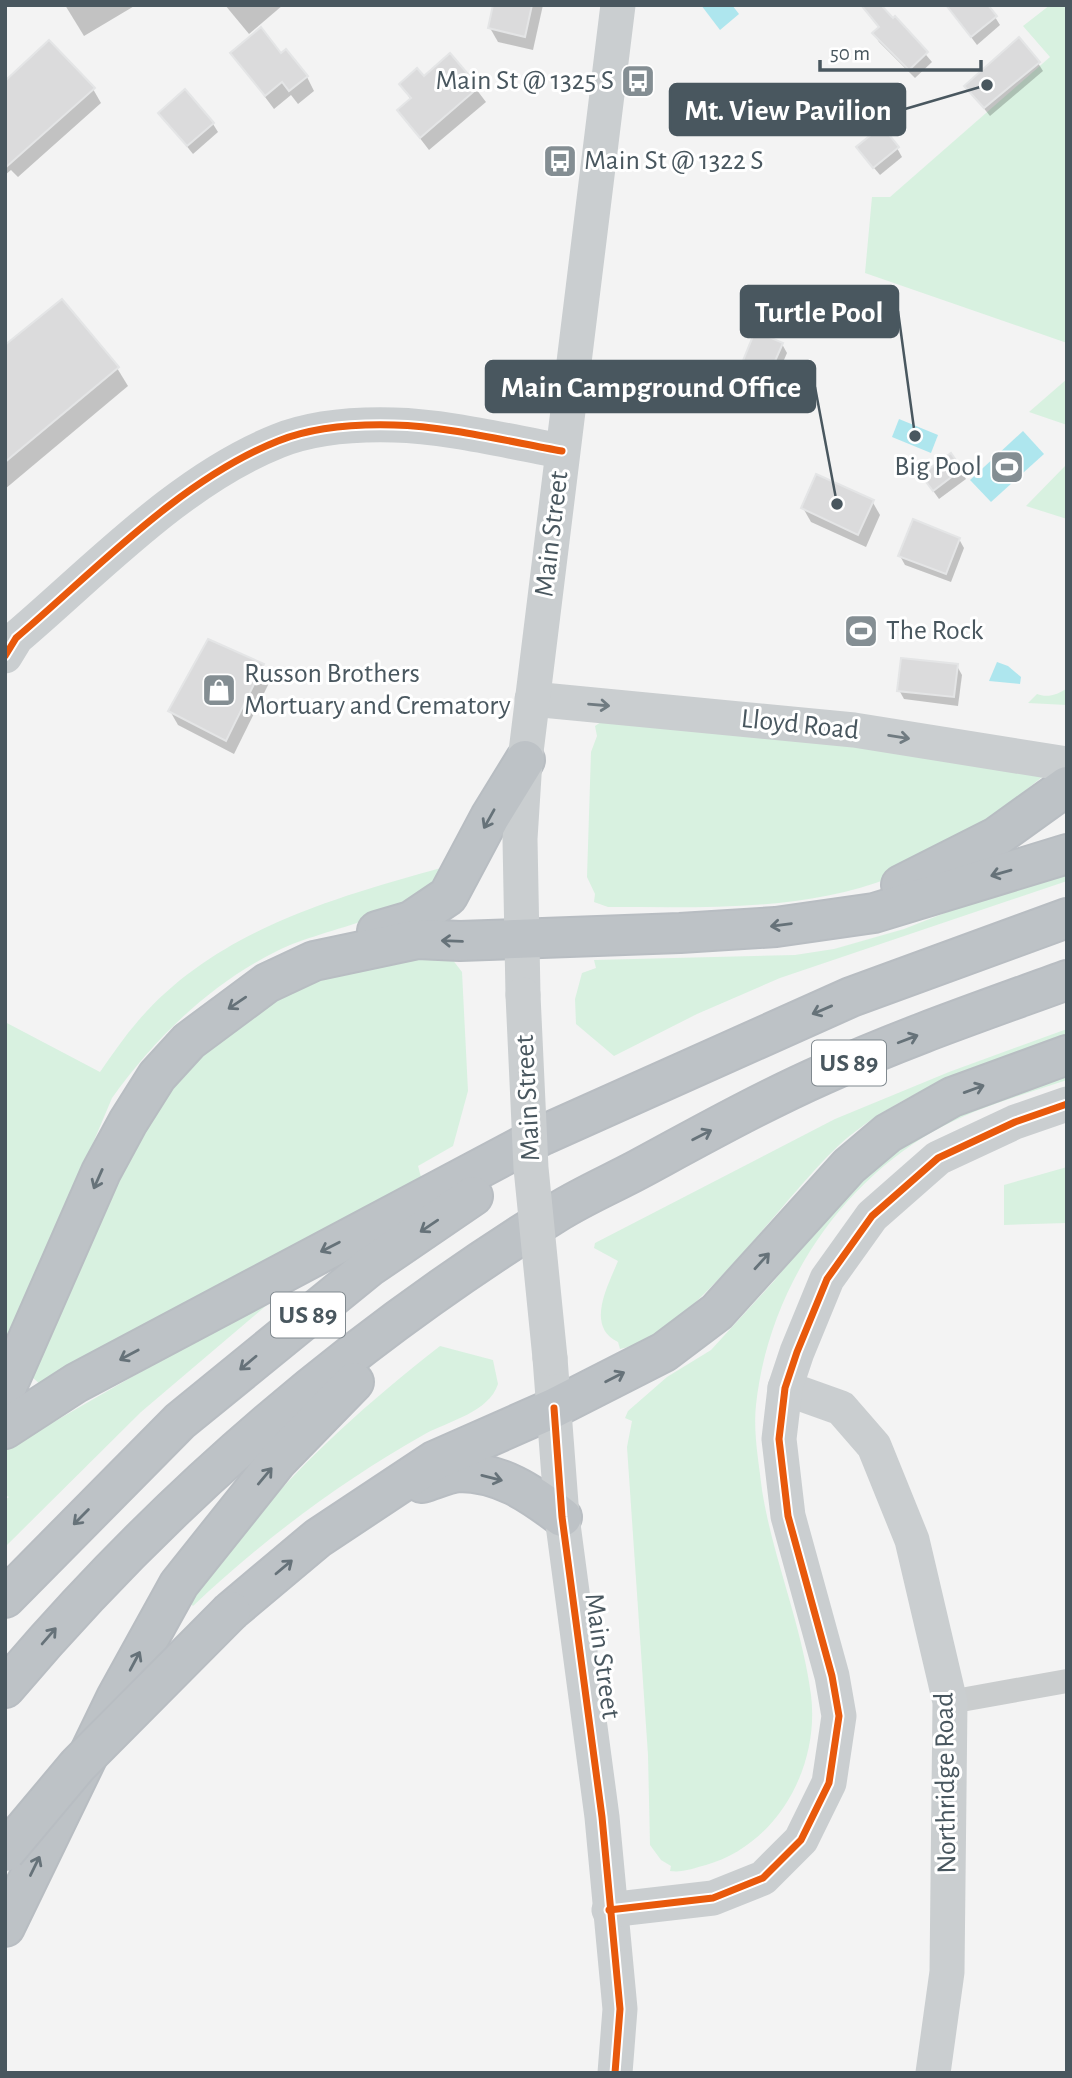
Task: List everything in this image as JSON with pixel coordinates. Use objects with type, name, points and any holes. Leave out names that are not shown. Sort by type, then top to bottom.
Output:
[{"type":"highway","points":[[330,957],[339,945],[355,937],[411,922],[448,896],[490,817],[525,760]]},
{"type":"highway","points":[[847,914],[996,837],[1067,786]]},
{"type":"highway","points":[[5,1391],[101,1172],[157,1076],[189,1041],[224,1012],[267,983],[330,957],[418,939],[520,939],[776,927],[847,914],[874,913],[1067,854]]},
{"type":"highway","name":"US 89","points":[[5,1598],[180,1421],[369,1267],[471,1198],[654,1087],[850,997],[1067,918]]},
{"type":"highway","name":"US 89","points":[[5,1688],[55,1629],[129,1552],[252,1435],[458,1278],[561,1209],[822,1074],[899,1042],[1067,980]]},
{"type":"highway","points":[[5,1852],[78,1765],[231,1611],[318,1538],[434,1461],[554,1408],[664,1352],[717,1312],[849,1166],[888,1133],[952,1097],[1067,1055]]},
{"type":"highway","points":[[5,1429],[76,1383],[259,1284],[543,1135],[654,1087]]},
{"type":"highway","points":[[5,1927],[149,1633],[179,1584],[247,1497],[318,1417],[390,1350],[495,1272],[592,1208],[642,1167]]},
{"type":"highway","points":[[380,1497],[456,1472],[496,1477],[531,1493],[562,1517]]},
{"type":"street","name":"Main Street","points":[[615,2073],[620,2009],[608,1910],[603,1817],[562,1517],[550,1358],[531,1168],[520,939],[520,839],[531,699],[618,5]]},
{"type":"street","points":[[9,640],[153,520],[215,474],[280,440],[320,429],[395,425],[562,451]]},
{"type":"street","name":"Lloyd Road","points":[[531,699],[854,730],[1067,764]]},
{"type":"street","points":[[608,1910],[713,1898],[763,1878],[801,1840],[829,1783],[839,1716],[832,1676],[788,1516],[779,1439],[785,1388],[827,1279],[872,1216],[939,1158],[1015,1122],[1067,1104]]},
{"type":"street","name":"Northridge Road","points":[[785,1388],[841,1408],[874,1446],[912,1540],[950,1702],[947,1972],[933,2073]]},
{"type":"street","points":[[950,1702],[1067,1681]]},
{"type":"green space","points":[[1050,5],[1067,5],[1067,343],[865,273],[872,197],[890,197],[1050,57],[1023,26]]},
{"type":"green space","points":[[1067,379],[1067,425],[1029,412]]},
{"type":"green space","points":[[1067,464],[1067,519],[1026,506]]},
{"type":"green space","points":[[1067,688],[1067,705],[1028,703],[1037,694],[1052,695]]},
{"type":"green space","points":[[601,722],[673,722],[1047,773],[992,815],[914,866],[892,877],[858,888],[788,902],[752,905],[608,907],[594,902],[595,894],[587,877],[591,752],[597,736],[595,726]]},
{"type":"green space","points":[[1067,865],[1067,881],[780,978],[697,1014],[614,1056],[576,1024],[575,999],[582,973],[596,968],[594,960],[795,955],[834,949],[904,929]]},
{"type":"green space","points":[[444,867],[431,884],[414,898],[369,919],[297,942],[252,964],[207,996],[146,1054],[112,1098],[5,1352],[5,1022],[100,1072],[133,1027],[169,990],[203,963],[240,940],[319,905]]},
{"type":"green space","points":[[388,957],[452,959],[462,972],[468,1091],[453,1146],[418,1166],[421,1177],[376,1206],[41,1385],[32,1377],[88,1234],[112,1183],[168,1091],[201,1052],[237,1022],[255,1011],[310,984]]},
{"type":"green space","points":[[1067,1029],[1067,1034],[981,1065],[924,1090],[871,1120],[823,1161],[739,1257],[678,1318],[648,1338],[620,1349],[618,1342],[608,1335],[601,1316],[602,1305],[618,1261],[594,1248],[595,1243],[835,1119],[949,1072]]},
{"type":"green space","points":[[1067,1071],[1067,1080],[966,1115],[934,1131],[899,1154],[867,1182],[838,1213],[813,1247],[792,1284],[775,1323],[763,1363],[755,1426],[767,1516],[807,1669],[812,1722],[808,1749],[789,1800],[754,1840],[731,1855],[706,1865],[684,1871],[670,1871],[671,1866],[661,1860],[650,1845],[648,1755],[627,1447],[632,1421],[625,1418],[628,1411],[667,1377],[711,1350],[774,1281],[840,1198],[892,1151],[958,1111]]},
{"type":"green space","points":[[1067,1167],[1067,1223],[1004,1225],[1004,1185]]},
{"type":"green space","points":[[288,1287],[141,1412],[5,1547],[5,1500],[9,1497],[5,1495],[5,1450]]},
{"type":"green space","points":[[440,1346],[493,1360],[498,1384],[486,1402],[467,1415],[394,1452],[333,1492],[275,1535],[193,1606],[190,1603],[246,1529],[305,1464],[403,1375]]},
{"type":"water","points":[[701,5],[732,5],[739,14],[720,30]]},
{"type":"water","points":[[899,419],[938,435],[931,453],[892,437]]},
{"type":"water","name":"Big Pool","points":[[1023,431],[1044,454],[991,502],[970,480]]},
{"type":"water","points":[[997,662],[1008,666],[1021,677],[1020,684],[989,681]]},
{"type":"building","points":[[493,5],[532,5],[525,37],[488,28]]},
{"type":"building","points":[[861,5],[881,5],[893,18],[895,16],[928,52],[909,70],[872,33],[879,27]]},
{"type":"building","points":[[946,5],[988,5],[997,16],[971,37]]},
{"type":"building","points":[[261,27],[281,53],[286,49],[308,76],[289,91],[282,82],[265,96],[230,53]]},
{"type":"building","points":[[1019,37],[1040,62],[984,108],[964,86]]},
{"type":"building","points":[[49,40],[95,88],[5,168],[5,81]]},
{"type":"building","points":[[450,53],[479,87],[420,138],[397,110],[411,98],[399,84],[417,68],[424,76]]},
{"type":"building","points":[[185,89],[214,123],[187,146],[158,113]]},
{"type":"building","points":[[882,126],[899,147],[873,168],[856,147]]},
{"type":"building","points":[[62,299],[119,367],[5,462],[5,345]]},
{"type":"building","points":[[755,331],[783,343],[765,384],[738,373]]},
{"type":"building","points":[[951,453],[962,469],[933,491],[921,475]]},
{"type":"building","points":[[816,474],[874,500],[858,535],[801,508]]},
{"type":"building","points":[[913,519],[960,538],[946,574],[898,556]]},
{"type":"building","points":[[208,639],[264,664],[226,741],[168,711]]},
{"type":"building","points":[[901,658],[958,664],[954,697],[897,691]]},
{"type":"cycle path","points":[[5,656],[16,638],[108,556],[173,503],[242,458],[278,441],[335,427],[394,425],[456,431],[562,451]]},
{"type":"cycle path","points":[[609,1910],[713,1898],[763,1878],[801,1840],[829,1783],[839,1716],[832,1676],[788,1516],[779,1439],[785,1388],[797,1352],[827,1279],[872,1216],[938,1158],[1015,1122],[1067,1104]]},
{"type":"cycle path","points":[[554,1408],[562,1517],[602,1817],[620,2009],[615,2073]]},
{"type":"place","name":"Main St @ 1325 S","points":[[638,81]]},
{"type":"place","name":"Mt. View Pavilion","points":[[987,85]]},
{"type":"place","name":"Main St @ 1322 S","points":[[560,161]]},
{"type":"place","name":"Turtle Pool","points":[[915,436]]},
{"type":"place","name":"Big Pool","points":[[1007,467]]},
{"type":"place","name":"Main Campground Office","points":[[837,504]]},
{"type":"place","name":"The Rock","points":[[861,631]]},
{"type":"place","name":"Russon Brothers Mortuary and Crematory","points":[[219,690]]}]
